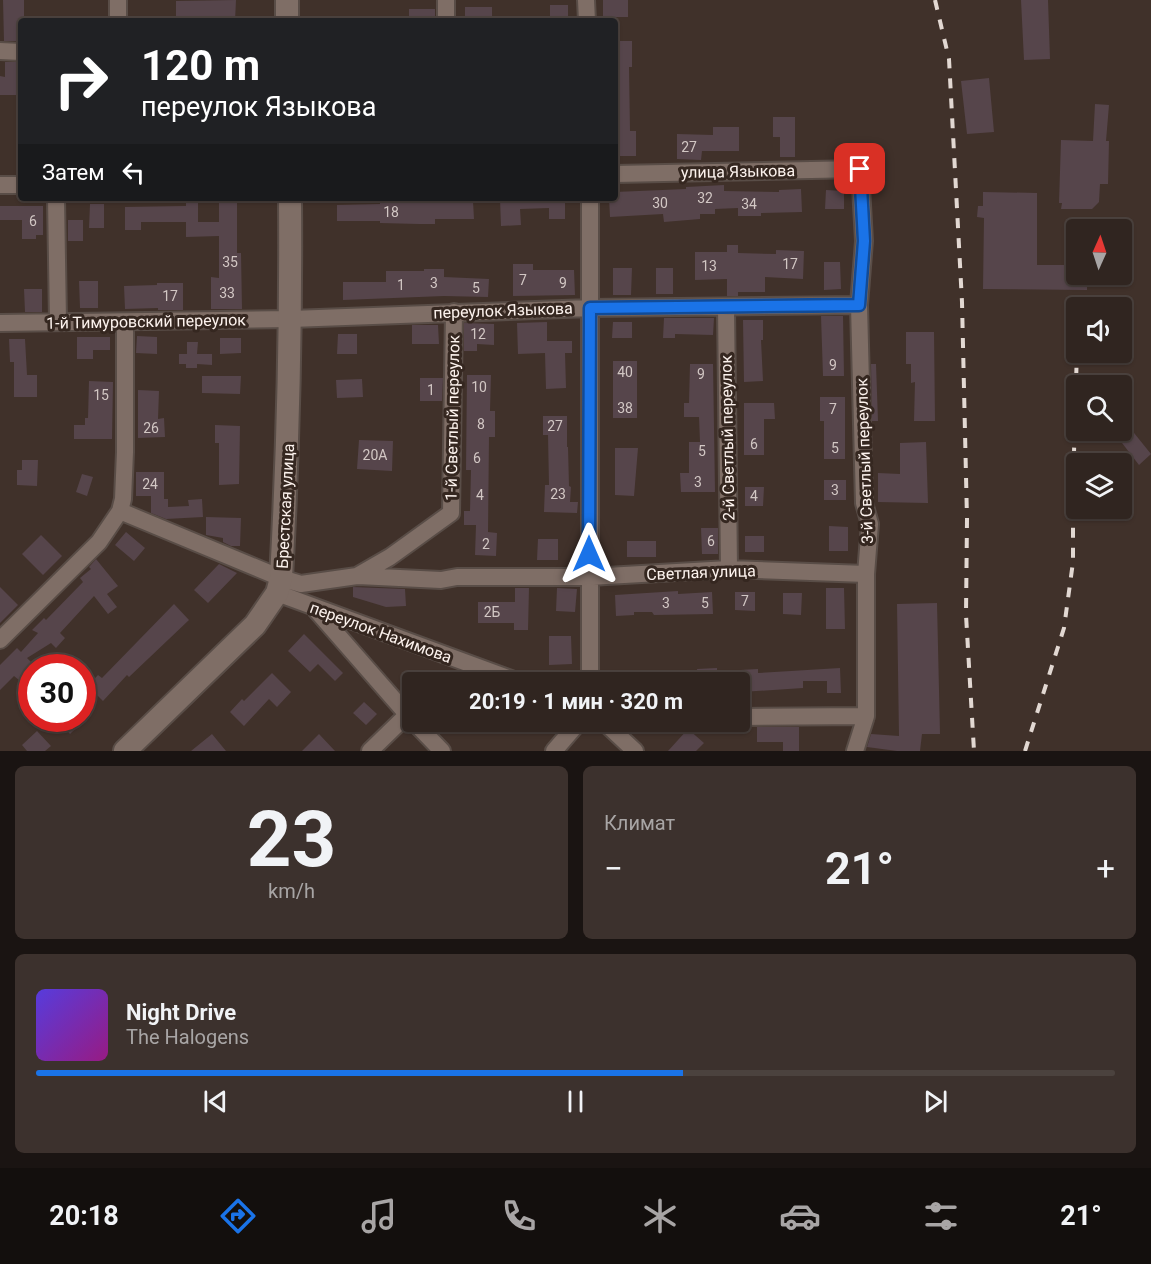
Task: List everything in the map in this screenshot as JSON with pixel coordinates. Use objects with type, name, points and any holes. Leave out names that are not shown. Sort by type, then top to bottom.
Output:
[{"type":"street","points":[[118,0],[118,18]]},
{"type":"street","points":[[287,0],[287,18]]},
{"type":"street","points":[[446,0],[446,18]]},
{"type":"street","points":[[586,0],[587,18]]},
{"type":"street","points":[[0,51],[18,52]]},
{"type":"street","name":"улица Языкова","points":[[618,174],[860,169]]},
{"type":"street","name":"3-й Светлый переулок","points":[[855,751],[866,716],[867,574],[870,524],[864,503],[859,305],[864,241],[860,169]]},
{"type":"street","points":[[0,185],[18,185]]},
{"type":"street","points":[[56,201],[58,321]]},
{"type":"street","name":"Брестская улица","points":[[279,586],[288,449],[291,319],[290,201]]},
{"type":"street","points":[[590,201],[590,672]]},
{"type":"street","name":"переулок Языкова","points":[[291,319],[590,308],[859,305]]},
{"type":"street","name":"2-й Светлый переулок","points":[[726,307],[729,569]]},
{"type":"street","name":"1-й Светлый переулок","points":[[279,586],[357,576],[390,557],[451,513],[454,312]]},
{"type":"street","name":"1-й Тимуровский переулок","points":[[0,323],[291,319]]},
{"type":"street","points":[[0,640],[99,542],[120,511],[123,499],[125,452],[124,322]]},
{"type":"street","points":[[120,511],[279,586],[255,625],[125,751]]},
{"type":"street","name":"Светлая улица","points":[[357,576],[441,580],[457,577],[589,577],[729,569],[867,574]]},
{"type":"street","name":"переулок Нахимова","points":[[279,586],[314,607],[492,672]]},
{"type":"street","points":[[314,607],[402,708]]},
{"type":"street","points":[[750,717],[866,716]]},
{"type":"street","points":[[370,751],[402,725]]},
{"type":"street","points":[[424,732],[442,751]]},
{"type":"street","points":[[554,751],[570,732]]},
{"type":"street","points":[[615,732],[635,751]]},
{"type":"building","points":[[3,0],[24,0],[24,18],[18,18],[18,41],[4,41]]},
{"type":"building","points":[[236,0],[235,18],[176,18],[176,1]]},
{"type":"building","points":[[603,0],[628,0],[628,17],[603,17]]},
{"type":"building","points":[[1021,0],[1048,0],[1050,59],[1024,60]]},
{"type":"building","points":[[550,5],[568,5],[568,18],[550,18]]},
{"type":"building","points":[[465,7],[492,7],[492,18],[465,18]]},
{"type":"building","points":[[409,9],[435,9],[435,18],[409,18]]},
{"type":"building","points":[[618,41],[632,41],[632,67],[629,67],[630,131],[636,131],[636,156],[618,156]]},
{"type":"building","points":[[5,62],[17,62],[18,95],[0,95],[0,76],[5,77]]},
{"type":"building","points":[[989,78],[994,132],[967,134],[961,81]]},
{"type":"building","points":[[1095,104],[1109,105],[1106,141],[1109,141],[1108,184],[1100,184],[1099,202],[1092,209],[1061,209],[1062,203],[1059,203],[1061,140],[1093,141]]},
{"type":"building","points":[[773,117],[795,117],[795,157],[780,157],[780,137],[773,137]]},
{"type":"building","points":[[713,127],[739,127],[739,151],[702,151],[701,160],[677,159],[677,134],[713,135]]},
{"type":"building","points":[[724,185],[724,191],[779,192],[779,190],[801,189],[802,212],[738,216],[738,208],[715,209],[715,214],[700,214],[700,219],[664,222],[663,214],[610,217],[609,201],[618,201],[618,192],[686,189],[686,187]]},
{"type":"building","points":[[826,190],[844,191],[844,209],[825,209]]},
{"type":"building","points":[[983,192],[1037,193],[1037,265],[1066,265],[1066,285],[1087,285],[1087,290],[983,289],[984,218],[977,217],[978,206],[983,206]]},
{"type":"building","points":[[186,201],[198,201],[198,222],[219,222],[219,203],[237,203],[237,253],[241,253],[242,309],[211,309],[211,277],[219,278],[219,236],[186,237],[186,222],[141,222],[141,230],[125,230],[125,207],[186,206]]},
{"type":"building","points":[[380,201],[473,201],[474,219],[435,219],[435,224],[337,221],[337,205],[380,204]]},
{"type":"building","points":[[500,201],[565,201],[565,219],[549,219],[549,208],[520,209],[521,225],[501,226]]},
{"type":"building","points":[[90,204],[104,204],[104,228],[89,228]]},
{"type":"building","points":[[0,206],[43,206],[43,235],[36,235],[36,239],[22,239],[22,220],[0,220]]},
{"type":"building","points":[[68,220],[83,220],[83,241],[68,241]]},
{"type":"building","points":[[727,245],[738,245],[738,253],[776,254],[776,250],[804,251],[803,279],[765,277],[765,292],[738,292],[738,296],[727,296],[727,279],[695,280],[695,252],[727,252]]},
{"type":"building","points":[[824,262],[840,262],[841,289],[824,290]]},
{"type":"building","points":[[513,264],[533,264],[533,270],[574,270],[575,295],[513,296]]},
{"type":"building","points":[[613,268],[632,268],[631,295],[613,295]]},
{"type":"building","points":[[656,268],[673,268],[673,294],[656,294]]},
{"type":"building","points":[[424,269],[444,269],[444,277],[489,279],[488,297],[444,296],[343,300],[343,282],[386,282],[386,271],[424,271]]},
{"type":"building","points":[[79,281],[98,281],[98,308],[80,308]]},
{"type":"building","points":[[157,283],[183,283],[183,310],[125,309],[124,286],[157,285]]},
{"type":"building","points":[[24,289],[42,289],[42,312],[25,312]]},
{"type":"building","points":[[821,316],[843,316],[844,376],[823,376]]},
{"type":"building","points":[[664,318],[714,318],[713,335],[675,334],[675,338],[663,338]]},
{"type":"building","points":[[743,320],[763,320],[763,340],[761,340],[763,381],[744,382]]},
{"type":"building","points":[[547,322],[547,341],[572,341],[572,353],[565,353],[566,388],[546,389],[545,353],[518,354],[517,323]]},
{"type":"building","points":[[613,322],[632,322],[632,338],[612,338]]},
{"type":"building","points":[[464,323],[494,324],[494,345],[477,344],[477,351],[464,351]]},
{"type":"building","points":[[412,325],[438,325],[439,344],[412,344]]},
{"type":"building","points":[[906,332],[934,332],[935,421],[914,421],[915,382],[911,383],[911,364],[906,364]]},
{"type":"building","points":[[338,334],[357,334],[357,354],[337,354]]},
{"type":"building","points":[[137,336],[157,337],[157,354],[136,353]]},
{"type":"building","points":[[77,337],[110,337],[110,350],[93,350],[93,359],[77,359]]},
{"type":"building","points":[[220,338],[241,338],[241,353],[220,354]]},
{"type":"building","points":[[9,339],[25,339],[27,375],[37,375],[37,397],[14,397],[14,362],[10,362]]},
{"type":"building","points":[[187,342],[198,342],[197,354],[212,354],[212,365],[197,364],[197,368],[186,368],[186,364],[179,364],[179,354],[187,354]]},
{"type":"building","points":[[613,361],[637,361],[637,418],[613,418]]},
{"type":"building","points":[[690,364],[713,364],[715,492],[681,492],[680,473],[689,473],[689,442],[700,442],[699,417],[684,417],[684,403],[689,403]]},
{"type":"building","points":[[871,364],[876,364],[878,421],[872,421]]},
{"type":"building","points":[[467,375],[491,375],[490,411],[495,411],[495,437],[489,437],[488,532],[497,533],[496,556],[475,555],[476,525],[464,525],[464,511],[470,511],[471,470],[466,470]]},
{"type":"building","points":[[202,376],[241,376],[240,394],[202,393]]},
{"type":"building","points":[[420,378],[443,378],[442,401],[420,401]]},
{"type":"building","points":[[362,379],[363,397],[337,398],[336,380]]},
{"type":"building","points":[[89,381],[113,382],[112,439],[74,439],[74,425],[85,425],[85,418],[88,418]]},
{"type":"building","points":[[138,390],[159,391],[158,419],[164,418],[165,437],[138,438]]},
{"type":"building","points":[[820,397],[845,397],[845,459],[824,459],[824,421],[820,421]]},
{"type":"building","points":[[744,403],[774,403],[775,419],[764,419],[764,455],[744,455]]},
{"type":"building","points":[[543,416],[567,416],[570,502],[578,502],[577,513],[544,512],[545,485],[549,485],[548,435],[543,435]]},
{"type":"building","points":[[215,425],[240,426],[239,484],[219,485],[219,443],[215,443]]},
{"type":"building","points":[[1132,430],[1151,454],[1139,465],[1120,441],[1132,441]]},
{"type":"building","points":[[359,440],[393,441],[392,471],[357,469]]},
{"type":"building","points":[[926,442],[928,503],[878,502],[878,473],[900,474],[900,443]]},
{"type":"building","points":[[615,448],[638,448],[634,496],[615,495]]},
{"type":"building","points":[[22,460],[38,460],[37,486],[17,485],[17,470],[22,470]]},
{"type":"building","points":[[136,472],[164,472],[164,499],[168,499],[168,507],[189,506],[188,500],[202,499],[203,517],[166,519],[151,513],[151,496],[136,496]]},
{"type":"building","points":[[82,474],[93,477],[87,496],[76,492]]},
{"type":"building","points":[[824,480],[846,480],[846,500],[824,500]]},
{"type":"building","points":[[745,487],[764,487],[763,506],[745,506]]},
{"type":"building","points":[[206,517],[241,518],[240,546],[231,546],[223,542],[223,538],[206,535]]},
{"type":"building","points":[[829,526],[848,527],[848,551],[829,551]]},
{"type":"building","points":[[701,528],[718,528],[718,554],[702,554]]},
{"type":"building","points":[[126,532],[145,548],[134,561],[115,545]]},
{"type":"building","points":[[41,535],[62,556],[43,575],[22,554]]},
{"type":"building","points":[[745,536],[764,536],[764,552],[745,552]]},
{"type":"building","points":[[538,539],[558,539],[558,560],[537,560]]},
{"type":"building","points":[[627,541],[656,541],[656,557],[627,557]]},
{"type":"building","points":[[96,559],[118,586],[107,594],[117,607],[108,614],[94,596],[60,633],[65,638],[56,648],[51,643],[33,654],[18,654],[18,679],[14,676],[0,690],[0,665],[17,648],[21,652],[38,633],[32,630],[44,618],[46,620],[83,582],[80,578],[91,569],[89,567]]},
{"type":"building","points":[[219,564],[237,573],[208,603],[194,590]]},
{"type":"building","points":[[0,587],[18,605],[0,623]]},
{"type":"building","points":[[353,587],[405,589],[406,606],[386,607],[353,597]]},
{"type":"building","points":[[515,588],[529,588],[528,630],[514,630],[514,623],[478,623],[478,602],[515,602]]},
{"type":"building","points":[[557,588],[577,589],[575,612],[556,611]]},
{"type":"building","points":[[826,588],[844,588],[845,629],[826,629]]},
{"type":"building","points":[[678,591],[678,594],[712,592],[713,614],[654,615],[652,612],[634,612],[634,615],[616,616],[615,595]]},
{"type":"building","points":[[735,592],[755,592],[755,611],[735,610]]},
{"type":"building","points":[[783,593],[802,593],[801,615],[783,614]]},
{"type":"building","points":[[937,603],[940,734],[922,734],[920,751],[867,747],[871,734],[899,736],[897,604]]},
{"type":"building","points":[[174,604],[189,620],[129,677],[127,675],[103,701],[96,694],[96,677],[98,675],[102,678]]},
{"type":"building","points":[[304,634],[343,673],[335,681],[318,664],[310,672],[288,651]]},
{"type":"building","points":[[549,636],[571,636],[572,664],[549,665]]},
{"type":"building","points":[[717,668],[717,672],[697,672],[697,669]]},
{"type":"building","points":[[840,668],[841,693],[827,693],[827,681],[803,681],[803,688],[750,691],[750,672],[740,672],[740,670],[758,669],[758,673]]},
{"type":"building","points":[[272,673],[291,692],[277,707],[269,699],[244,726],[230,712]]},
{"type":"building","points":[[364,702],[377,714],[366,725],[353,713]]},
{"type":"building","points":[[757,727],[799,727],[799,751],[783,751],[783,742],[757,742]]},
{"type":"building","points":[[38,732],[51,746],[45,751],[27,751],[22,745]]},
{"type":"building","points":[[685,732],[691,732],[704,743],[696,751],[668,751]]},
{"type":"building","points":[[212,734],[226,751],[191,751]]},
{"type":"building","points":[[319,734],[335,751],[302,751]]},
{"type":"railway","points":[[935,0],[949,59],[962,302],[967,519],[966,615],[974,751]]},
{"type":"railway","points":[[1025,751],[1064,628],[1073,562],[1077,363]]},
{"type":"route","points":[[589,554],[590,308],[859,305],[864,241],[860,169]]}]
